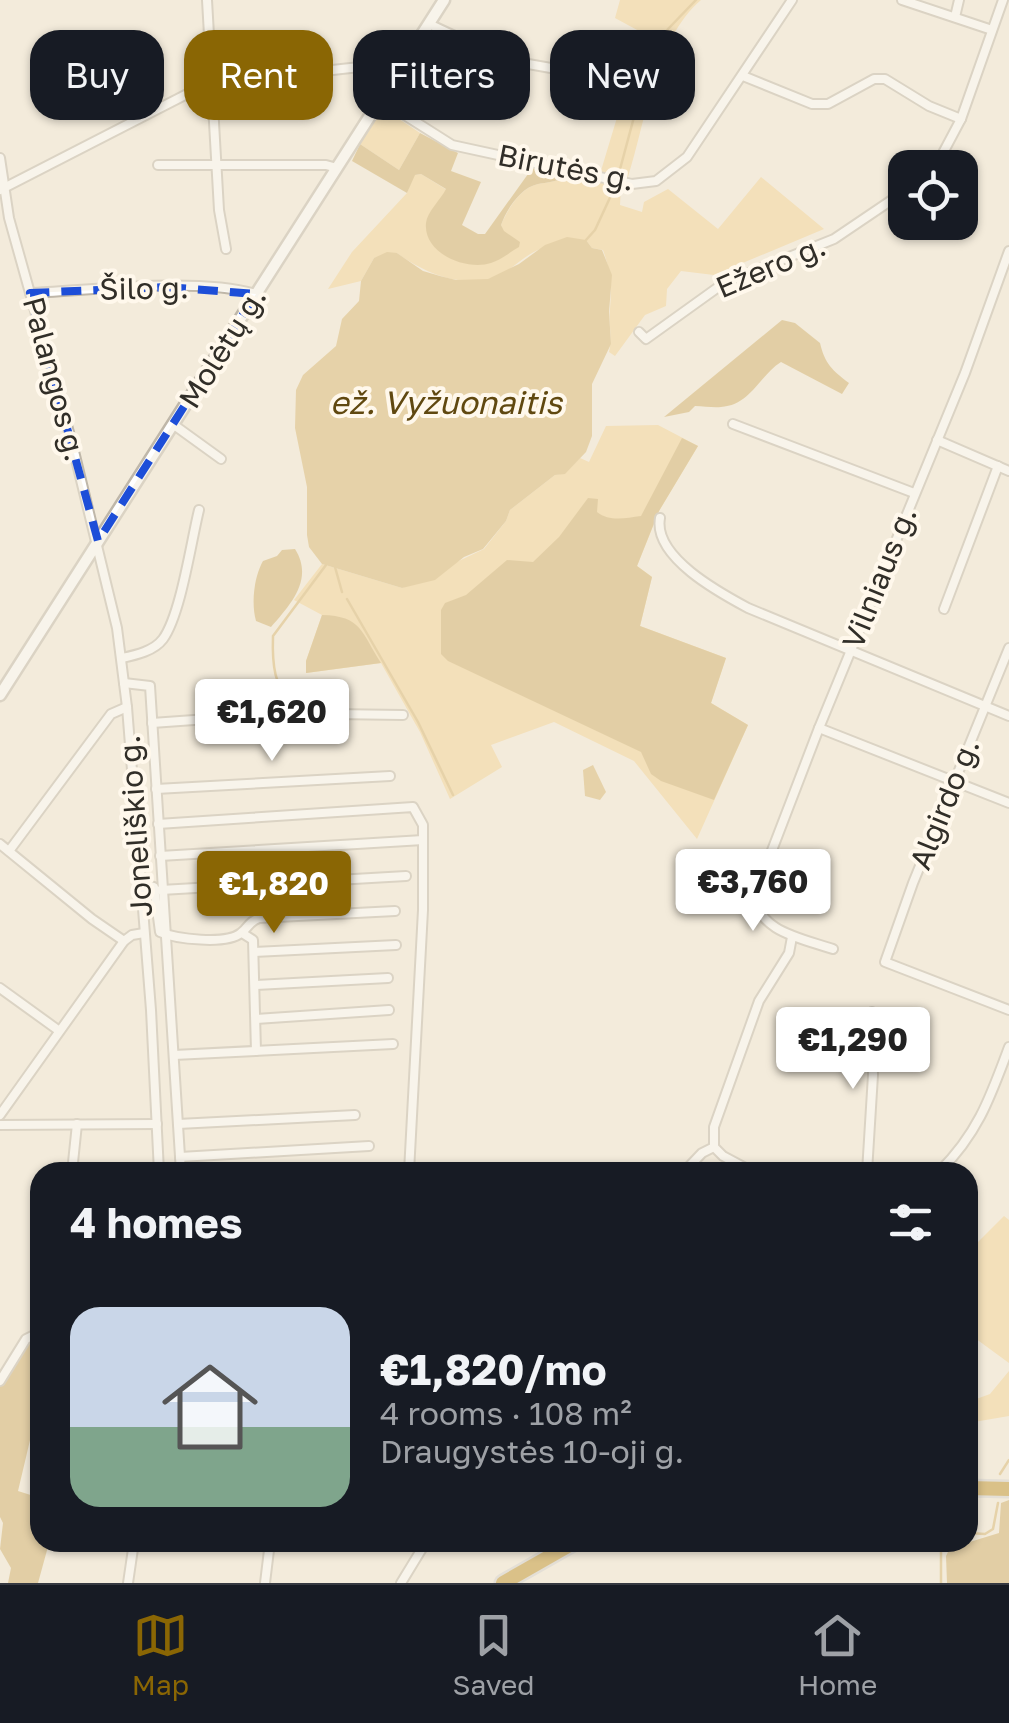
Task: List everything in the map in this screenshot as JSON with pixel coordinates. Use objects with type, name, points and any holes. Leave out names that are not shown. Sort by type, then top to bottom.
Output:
[{"type":"highway","points":[[978,1488],[1009,1489]]},
{"type":"highway","points":[[502,1583],[557,1552]]},
{"type":"street","points":[[207,0],[210,30]]},
{"type":"street","name":"Molėtų g.","points":[[425,30],[444,0]]},
{"type":"street","name":"Birutės g.","points":[[413,120],[452,145],[639,185],[665,177],[687,158],[792,0]]},
{"type":"street","points":[[902,0],[992,30]]},
{"type":"street","points":[[955,17],[960,0]]},
{"type":"street","points":[[945,150],[962,119],[1003,0]]},
{"type":"street","points":[[429,24],[506,60],[550,68]]},
{"type":"street","points":[[743,76],[802,102],[822,104],[834,102],[874,78],[884,79],[929,106],[962,119]]},
{"type":"street","points":[[2,190],[184,97]]},
{"type":"street","points":[[216,120],[220,210],[226,248]]},
{"type":"street","name":"Molėtų g.","points":[[0,695],[368,120]]},
{"type":"street","name":"Palangos g.","points":[[0,158],[2,190],[98,541]]},
{"type":"street","points":[[158,165],[337,168]]},
{"type":"street","name":"Ežero g.","points":[[639,332],[646,339],[708,292],[735,277],[834,239],[888,202]]},
{"type":"street","name":"Vilniaus g.","points":[[792,937],[761,917],[756,906],[758,884],[1009,251]]},
{"type":"street","name":"Šilo g.","points":[[30,293],[166,287],[239,288],[256,294]]},
{"type":"street","points":[[733,424],[914,493]]},
{"type":"street","points":[[174,425],[221,459]]},
{"type":"street","points":[[937,440],[1009,471]]},
{"type":"street","points":[[944,610],[998,466]]},
{"type":"street","points":[[122,658],[148,651],[162,640],[172,621],[199,510]]},
{"type":"street","points":[[660,518],[660,534],[670,553],[723,594],[1009,716]]},
{"type":"street","name":"Joneliškio g.","points":[[98,541],[122,658],[127,707],[158,1162]]},
{"type":"street","name":"Algirdo g.","points":[[1009,648],[885,962],[1009,1010]]},
{"type":"street","points":[[124,683],[150,686],[160,856],[158,889],[165,934],[180,1162]]},
{"type":"street","points":[[9,850],[111,714],[127,707]]},
{"type":"street","points":[[152,723],[236,717],[275,723],[310,708],[332,714],[404,716]]},
{"type":"street","points":[[819,728],[1009,802]]},
{"type":"street","points":[[156,789],[390,776]]},
{"type":"street","points":[[158,824],[413,807],[423,826],[423,840],[410,1162]]},
{"type":"street","points":[[160,856],[423,840]]},
{"type":"street","points":[[0,844],[124,941]]},
{"type":"street","points":[[140,883],[158,889],[406,876]]},
{"type":"street","points":[[242,933],[250,921],[259,918],[395,911]]},
{"type":"street","points":[[0,1114],[124,941],[144,933]]},
{"type":"street","points":[[165,934],[188,940],[242,933],[253,940],[256,1051]]},
{"type":"street","points":[[732,1162],[714,1147],[714,1128],[758,1001],[789,953],[792,937],[834,950]]},
{"type":"street","points":[[254,952],[396,944]]},
{"type":"street","points":[[256,985],[388,978]]},
{"type":"street","points":[[0,988],[58,1030]]},
{"type":"street","points":[[256,1019],[389,1010]]},
{"type":"street","points":[[868,1162],[872,1012]]},
{"type":"street","points":[[174,1055],[393,1044]]},
{"type":"street","points":[[949,1162],[979,1123],[1009,1047]]},
{"type":"street","points":[[178,1124],[355,1115]]},
{"type":"street","points":[[73,1162],[77,1124]]},
{"type":"street","points":[[0,1125],[156,1124]]},
{"type":"street","points":[[180,1158],[370,1146]]},
{"type":"street","points":[[694,1162],[714,1147]]},
{"type":"street","points":[[0,1381],[30,1337]]},
{"type":"street","points":[[128,1583],[133,1552]]},
{"type":"street","points":[[265,1583],[269,1552]]},
{"type":"street","points":[[401,1583],[420,1552]]},
{"type":"highlighted area","points":[[166,287],[256,294],[98,541],[30,293]]},
{"type":"shaded area","points":[[620,0],[701,0],[677,30],[637,30],[615,18]]},
{"type":"shaded area","points":[[374,120],[400,120],[420,133],[399,170],[360,144]]},
{"type":"shaded area","points":[[616,120],[644,120],[628,177],[600,174]]},
{"type":"shaded area","points":[[420,133],[458,153],[451,171],[481,182],[462,225],[478,234],[485,234],[533,167],[568,174],[531,186],[511,206],[501,225],[520,242],[519,247],[491,263],[459,262],[439,251],[427,234],[427,219],[446,189],[421,174],[415,175],[407,193],[352,161],[360,144],[399,170]]},
{"type":"shaded area","points":[[421,174],[447,190],[435,248],[503,231],[501,225],[520,195],[532,186],[568,174],[621,187],[620,205],[642,212],[644,202],[668,189],[718,229],[761,177],[824,229],[714,275],[681,271],[667,289],[666,306],[645,315],[615,356],[609,352],[608,266],[603,250],[592,248],[586,240],[544,248],[500,275],[473,281],[432,273],[397,253],[374,258],[361,281],[328,289],[352,252],[407,193],[414,175]]},
{"type":"shaded area","points":[[782,320],[795,323],[820,343],[830,366],[849,383],[842,394],[781,362],[740,401],[721,407],[695,406],[689,412],[664,417]]},
{"type":"shaded area","points":[[658,425],[698,446],[659,511],[637,566],[652,577],[640,626],[726,658],[711,703],[748,725],[697,839],[634,761],[554,722],[491,745],[502,767],[450,799],[420,732],[381,663],[306,673],[306,661],[322,615],[294,600],[322,564],[402,588],[484,549],[510,510],[555,475],[565,473],[580,458],[589,462],[606,426]]},
{"type":"shaded area","points":[[682,438],[698,446],[659,511],[637,566],[652,577],[640,626],[726,658],[711,703],[748,725],[714,800],[661,781],[651,774],[641,752],[448,661],[441,654],[441,610],[445,603],[466,595],[507,560],[533,562],[559,537],[588,498],[598,499],[597,512],[607,517],[641,516]]},
{"type":"shaded area","points":[[295,549],[302,571],[298,591],[271,627],[256,621],[254,590],[263,561],[282,550]]},
{"type":"shaded area","points":[[322,615],[353,622],[381,663],[306,673],[306,661]]},
{"type":"shaded area","points":[[1004,1216],[1009,1220],[1009,1363],[978,1340],[978,1242]]},
{"type":"shaded area","points":[[30,1337],[30,1440],[18,1491],[30,1495],[30,1552],[47,1552],[38,1583],[8,1583],[11,1568],[0,1549],[0,1381]]},
{"type":"shaded area","points":[[1009,1371],[1009,1416],[978,1421],[978,1398],[990,1394]]},
{"type":"shaded area","points":[[1009,1500],[1009,1583],[947,1583],[948,1552],[978,1552],[978,1539],[999,1533],[1001,1503]]},
{"type":"water","name":"ež. Vyžuonaitis","points":[[567,237],[586,240],[592,248],[602,250],[612,275],[611,344],[592,384],[592,436],[586,452],[565,474],[555,475],[510,510],[483,549],[464,557],[435,580],[402,588],[322,564],[309,547],[307,535],[307,487],[295,428],[296,390],[303,375],[336,346],[342,319],[359,301],[361,281],[374,258],[387,252],[397,253],[423,271],[440,276],[488,279],[545,245]]},
{"type":"water","points":[[593,765],[606,792],[600,800],[585,796],[583,770]]},
{"type":"waterway","points":[[619,173],[645,76],[668,29],[696,0]]},
{"type":"waterway","points":[[586,240],[595,230],[614,189]]},
{"type":"waterway","points":[[294,707],[282,692],[276,675],[273,636],[326,565]]},
{"type":"waterway","points":[[335,567],[342,592]]},
{"type":"waterway","points":[[347,599],[418,722],[453,795]]},
{"type":"waterway","points":[[1000,1474],[1009,1460]]},
{"type":"waterway","points":[[978,1534],[993,1529],[998,1503]]},
{"type":"waterway","points":[[941,1552],[941,1583]]}]
